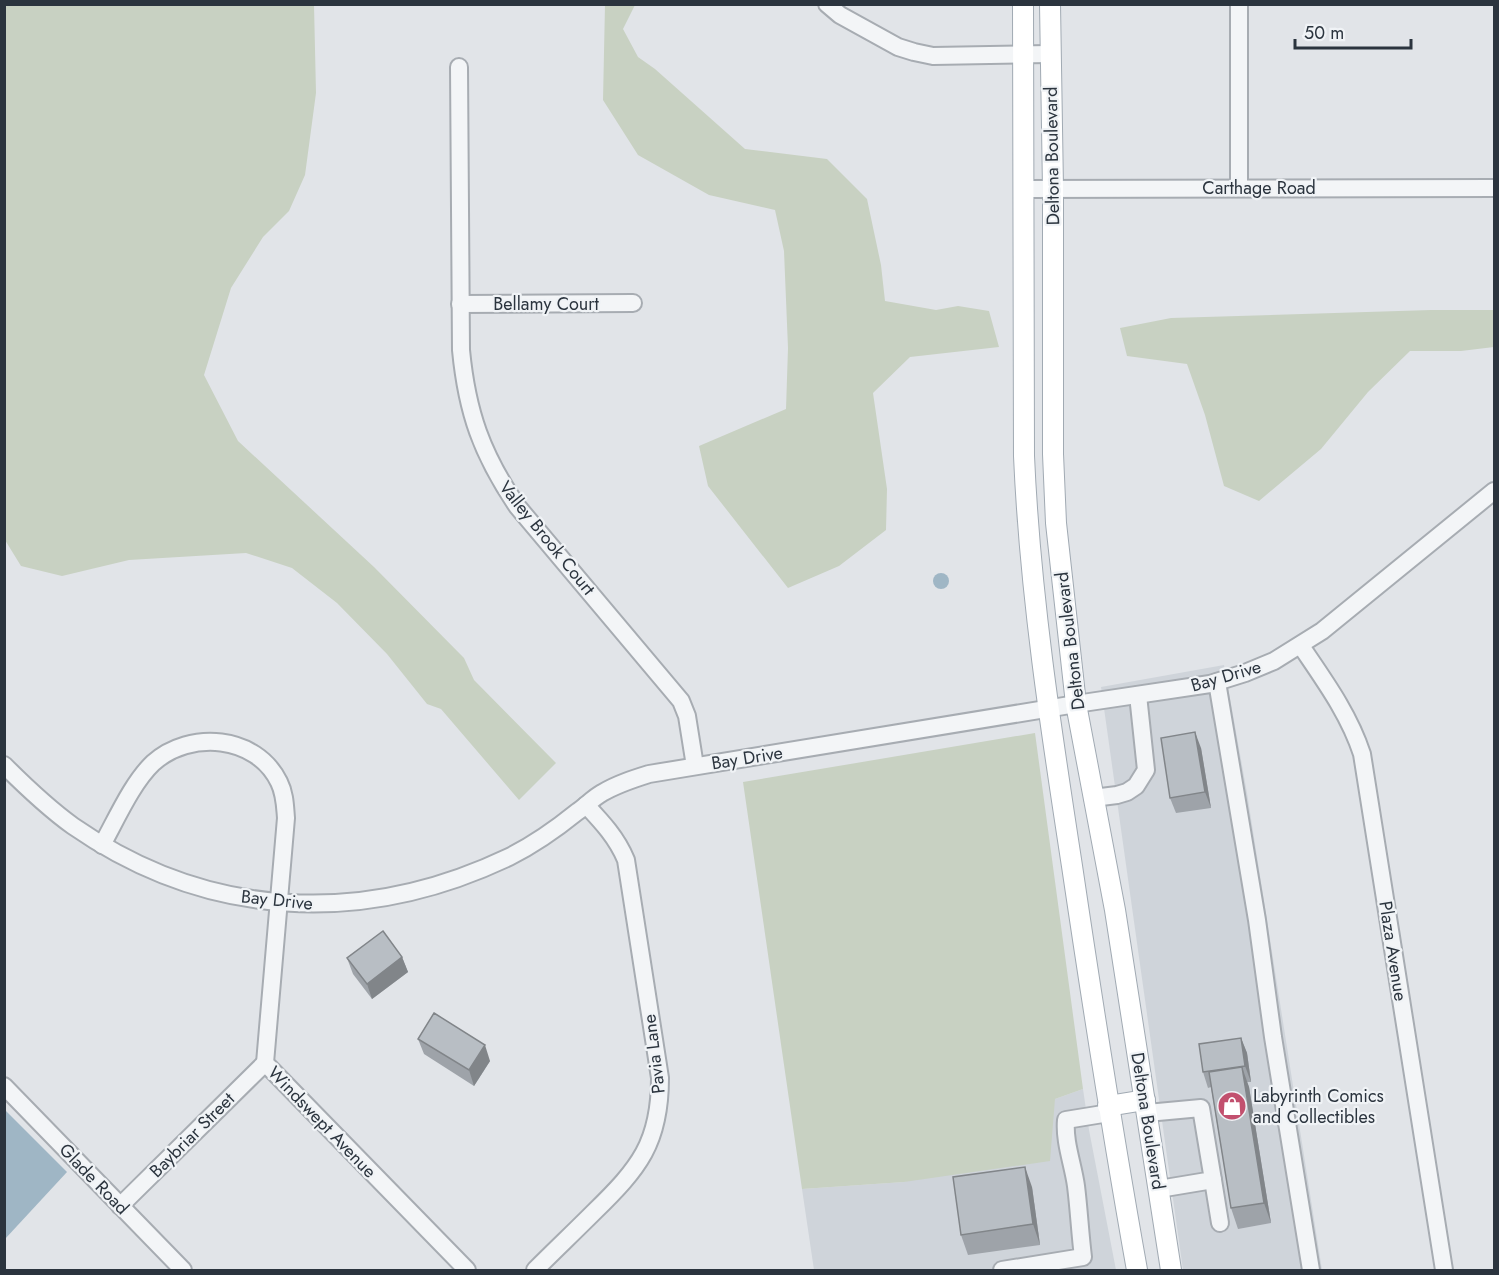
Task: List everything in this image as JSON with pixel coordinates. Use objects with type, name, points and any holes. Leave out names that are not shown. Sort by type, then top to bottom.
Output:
[{"type":"main road","name":"Deltona Boulevard","points":[[1023,4],[1024,456],[1027,515],[1048,710],[1109,1109],[1137,1270]]},
{"type":"main road","name":"Deltona Boulevard","points":[[1050,4],[1053,454],[1056,523],[1076,704],[1115,910],[1171,1270]]},
{"type":"main road","points":[[1109,1109],[1146,1107]]},
{"type":"street","points":[[828,4],[840,15],[898,47],[914,52],[933,56],[1050,54]]},
{"type":"street","points":[[1239,4],[1239,187]]},
{"type":"street","name":"Valley Brook Court","points":[[459,67],[460,350],[471,414],[483,448],[517,506],[681,701],[687,716],[696,766]]},
{"type":"street","name":"Carthage Road","points":[[1023,189],[1494,188]]},
{"type":"street","name":"Bellamy Court","points":[[460,304],[633,303]]},
{"type":"street","name":"Bay Drive","points":[[4,765],[40,800],[71,825],[102,845],[178,880],[218,892],[279,902],[321,904],[366,901],[404,895],[476,872],[512,855],[546,835],[602,793],[625,781],[649,774],[1217,682],[1245,673],[1274,661],[1322,631],[1494,491]]},
{"type":"street","name":"Plaza Avenue","points":[[1301,646],[1346,715],[1362,754],[1444,1270]]},
{"type":"street","points":[[1217,682],[1311,1270]]},
{"type":"street","points":[[1093,798],[1126,792],[1136,786],[1146,770],[1138,695]]},
{"type":"street","points":[[102,845],[142,776],[166,753],[184,745],[201,742],[231,744],[246,749],[270,768],[285,799],[286,818],[279,902]]},
{"type":"street","name":"Pavia Lane","points":[[535,1270],[633,1172],[650,1143],[657,1122],[660,1100],[660,1078],[626,860],[612,834],[586,805]]},
{"type":"street","name":"Windswept Avenue","points":[[279,902],[265,1063],[467,1270]]},
{"type":"street","name":"Baybriar Street","points":[[120,1206],[265,1063]]},
{"type":"street","name":"Glade Road","points":[[4,1086],[183,1270]]},
{"type":"street","points":[[1146,1107],[1201,1108],[1220,1223]]},
{"type":"street","points":[[1002,1270],[1085,1264],[1078,1223],[1076,1186],[1065,1132],[1066,1120],[1109,1109]]},
{"type":"street","points":[[1158,1189],[1213,1180]]},
{"type":"shaded area","points":[[1224,665],[1247,793],[1322,1270],[1183,1270],[1101,687]]},
{"type":"shaded area","points":[[1083,1089],[1116,1270],[814,1270],[802,1189],[904,1182],[1055,1099]]},
{"type":"green space","points":[[5,4],[314,5],[316,93],[305,175],[289,211],[263,237],[231,288],[204,375],[238,441],[374,567],[464,658],[474,680],[556,763],[519,800],[441,709],[427,704],[387,654],[337,603],[292,568],[246,553],[129,560],[62,576],[21,566],[5,540]]},
{"type":"green space","points":[[605,5],[635,5],[623,29],[638,57],[655,69],[745,149],[827,159],[867,199],[881,265],[885,301],[936,310],[958,306],[989,311],[999,347],[910,357],[873,393],[887,489],[886,530],[839,566],[788,588],[708,486],[699,446],[786,409],[788,348],[784,251],[775,210],[709,195],[638,155],[603,100]]},
{"type":"green space","points":[[1494,310],[1494,347],[1461,351],[1410,351],[1368,392],[1321,449],[1259,501],[1224,486],[1205,415],[1187,364],[1127,356],[1120,328],[1171,318]]},
{"type":"green space","points":[[1035,733],[1083,1089],[1055,1099],[1050,1161],[904,1182],[802,1189],[743,782]]},
{"type":"water","points":[[938,573],[944,573],[949,581],[947,587],[938,589],[933,584],[933,578]]},
{"type":"water","points":[[4,1109],[67,1172],[5,1239],[4,1239]]},
{"type":"building","points":[[1195,732],[1205,792],[1170,798],[1161,738]]},
{"type":"building","points":[[383,931],[402,957],[367,984],[347,958]]},
{"type":"building","points":[[434,1013],[485,1045],[469,1070],[418,1039]]},
{"type":"building","points":[[1241,1038],[1245,1066],[1203,1072],[1199,1044]]},
{"type":"building","points":[[1242,1067],[1264,1203],[1231,1208],[1209,1072]]},
{"type":"building","points":[[1025,1167],[1033,1224],[961,1235],[953,1177]]},
{"type":"place","name":"Labyrinth Comics and Collectibles","points":[[1232,1106]]}]
